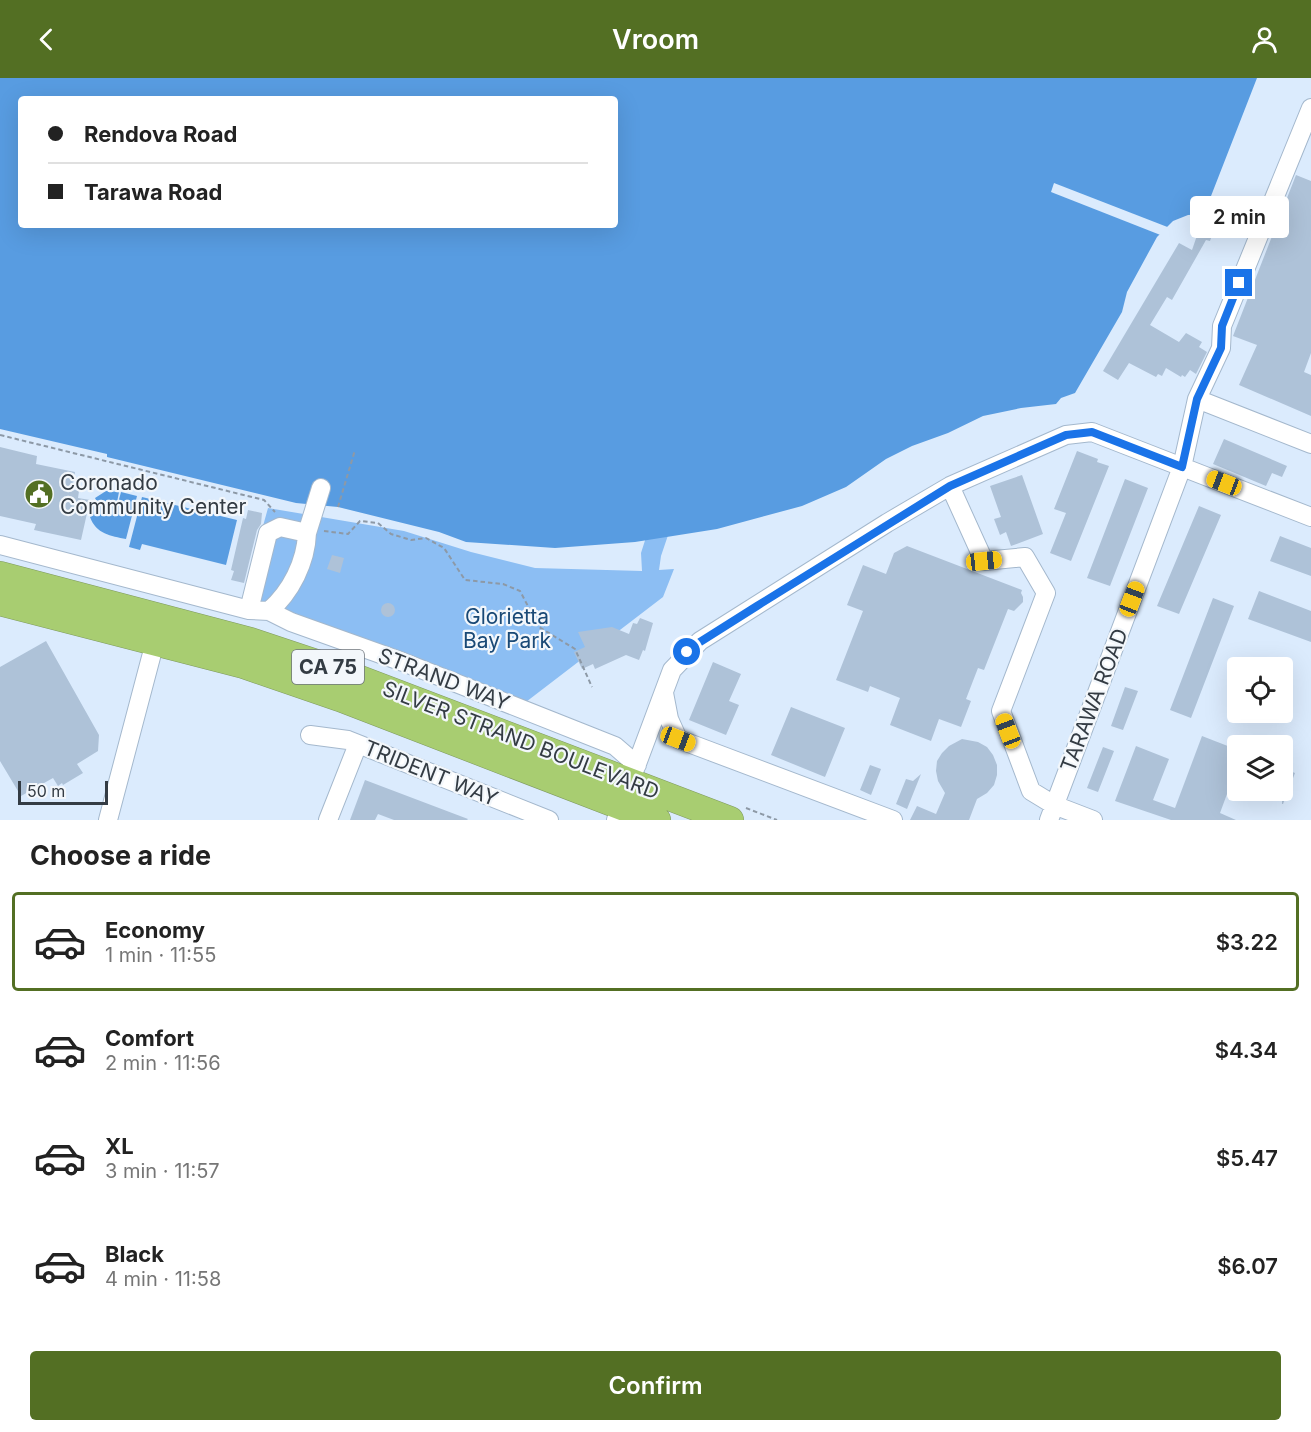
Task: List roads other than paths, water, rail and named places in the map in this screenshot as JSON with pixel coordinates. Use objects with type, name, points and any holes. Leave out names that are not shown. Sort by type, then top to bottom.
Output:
[{"type":"highway","name":"SILVER STRAND BOULEVARD","points":[[0,575],[260,645],[331,668],[626,793],[657,820]]},
{"type":"highway","name":"SILVER STRAND BOULEVARD","points":[[0,602],[244,665],[626,793],[730,820]]},
{"type":"street","name":"TARAWA ROAD","points":[[1052,813],[1182,467],[1197,399],[1221,348],[1222,326],[1311,108]]},
{"type":"street","points":[[1197,399],[1311,444]]},
{"type":"street","points":[[626,793],[672,670],[700,642],[950,486],[1066,435],[1092,432],[1310,513]]},
{"type":"street","points":[[950,486],[984,561],[1025,557],[1046,593],[1001,711],[1031,791],[1052,813],[1093,820]]},
{"type":"street","points":[[269,611],[283,599],[294,580],[321,488]]},
{"type":"street","points":[[249,610],[268,533],[280,527],[308,531]]},
{"type":"street","name":"STRAND WAY","points":[[0,545],[249,610],[269,611],[291,622],[403,662],[615,746],[626,793]]},
{"type":"street","points":[[108,820],[155,642]]},
{"type":"street","points":[[663,692],[669,719],[678,739],[893,820]]},
{"type":"street","name":"TRIDENT WAY","points":[[310,735],[348,740],[549,820]]},
{"type":"street","points":[[328,820],[358,744]]},
{"type":"place","name":"Coronado Community Center","points":[[39,494]]},
{"type":"park label","name":"Glorietta Bay Park","points":[[507,628]]}]
